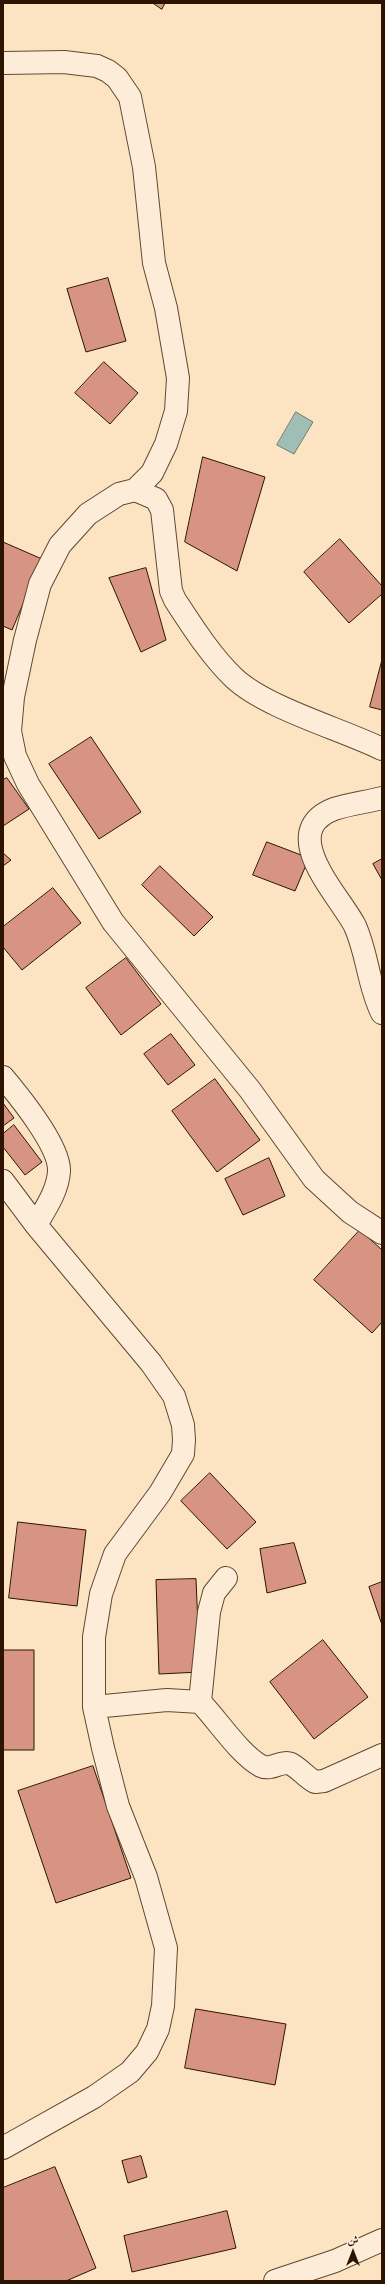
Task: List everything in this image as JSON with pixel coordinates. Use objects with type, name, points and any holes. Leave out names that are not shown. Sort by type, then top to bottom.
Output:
[{"type":"street","points":[[3,63],[64,62],[97,66],[108,71],[117,78],[130,97],[144,167],[154,263],[166,308],[178,378],[176,411],[166,444],[152,473],[135,490],[119,494],[88,514],[60,545],[40,584],[13,698],[10,731],[15,756],[28,784],[113,922],[250,1090],[314,1179],[350,1212],[382,1233]]},
{"type":"street","points":[[135,490],[156,499],[162,510],[171,591],[175,600],[234,678],[254,693],[382,749]]},
{"type":"street","points":[[382,798],[334,809],[319,818],[312,828],[310,845],[314,863],[340,900],[354,926],[366,954],[368,978],[382,1013]]},
{"type":"street","points":[[3,1077],[38,1123],[58,1163],[59,1170],[57,1184],[36,1225]]},
{"type":"street","points":[[3,1181],[36,1225],[151,1363],[174,1396],[183,1425],[183,1454],[160,1493],[115,1554],[101,1594],[94,1638],[94,1707],[118,1806],[146,1877],[166,1948],[163,2006],[158,2029],[147,2052],[130,2072],[94,2097],[3,2148]]},
{"type":"street","points":[[200,1702],[209,1612],[214,1593],[226,1578]]},
{"type":"street","points":[[94,1707],[167,1700],[200,1702],[251,1758],[264,1768],[285,1763],[291,1764],[310,1780],[319,1782],[382,1755]]},
{"type":"street","points":[[275,2281],[335,2261],[382,2240]]},
{"type":"water","points":[[296,412],[313,422],[294,454],[277,445]]},
{"type":"building","points":[[153,3],[165,3],[162,9]]},
{"type":"building","points":[[108,278],[126,341],[86,352],[67,289]]},
{"type":"building","points":[[104,362],[138,393],[110,424],[75,393]]},
{"type":"building","points":[[203,457],[265,477],[237,571],[185,542]]},
{"type":"building","points":[[340,539],[382,586],[382,594],[349,623],[304,572]]},
{"type":"building","points":[[3,542],[42,559],[12,630],[3,626]]},
{"type":"building","points":[[146,568],[166,640],[141,652],[109,578]]},
{"type":"building","points":[[382,660],[382,710],[370,707]]},
{"type":"building","points":[[91,737],[141,812],[99,839],[49,764]]},
{"type":"building","points":[[7,778],[29,809],[3,826],[3,780]]},
{"type":"building","points":[[267,842],[309,858],[295,891],[253,875]]},
{"type":"building","points":[[3,853],[11,860],[3,866]]},
{"type":"building","points":[[382,859],[382,880],[373,864]]},
{"type":"building","points":[[160,866],[213,917],[194,936],[142,885]]},
{"type":"building","points":[[53,888],[81,923],[22,970],[3,947],[3,927]]},
{"type":"building","points":[[126,958],[161,1004],[121,1035],[86,988]]},
{"type":"building","points":[[171,1034],[195,1065],[168,1085],[144,1054]]},
{"type":"building","points":[[215,1079],[260,1140],[217,1172],[172,1111]]},
{"type":"building","points":[[3,1103],[14,1118],[3,1126]]},
{"type":"building","points":[[14,1125],[42,1162],[25,1175],[3,1147],[3,1134]]},
{"type":"building","points":[[269,1158],[285,1196],[243,1215],[225,1179]]},
{"type":"building","points":[[360,1230],[382,1250],[382,1322],[372,1333],[314,1280]]},
{"type":"building","points":[[210,1473],[256,1522],[227,1549],[181,1501]]},
{"type":"building","points":[[18,1522],[86,1530],[77,1606],[9,1598]]},
{"type":"building","points":[[294,1543],[306,1583],[267,1593],[260,1549]]},
{"type":"building","points":[[196,1579],[200,1672],[159,1674],[156,1580]]},
{"type":"building","points":[[382,1582],[382,1625],[369,1587]]},
{"type":"building","points":[[323,1640],[368,1697],[314,1739],[270,1682]]},
{"type":"building","points":[[3,1650],[34,1650],[34,1750],[3,1750]]},
{"type":"building","points":[[93,1766],[131,1878],[56,1903],[18,1791]]},
{"type":"building","points":[[196,2009],[286,2024],[275,2085],[185,2068]]},
{"type":"building","points":[[141,2156],[147,2177],[128,2183],[122,2161]]},
{"type":"building","points":[[55,2167],[96,2268],[66,2281],[3,2281],[3,2188]]},
{"type":"building","points":[[227,2211],[236,2248],[132,2272],[124,2236]]}]
